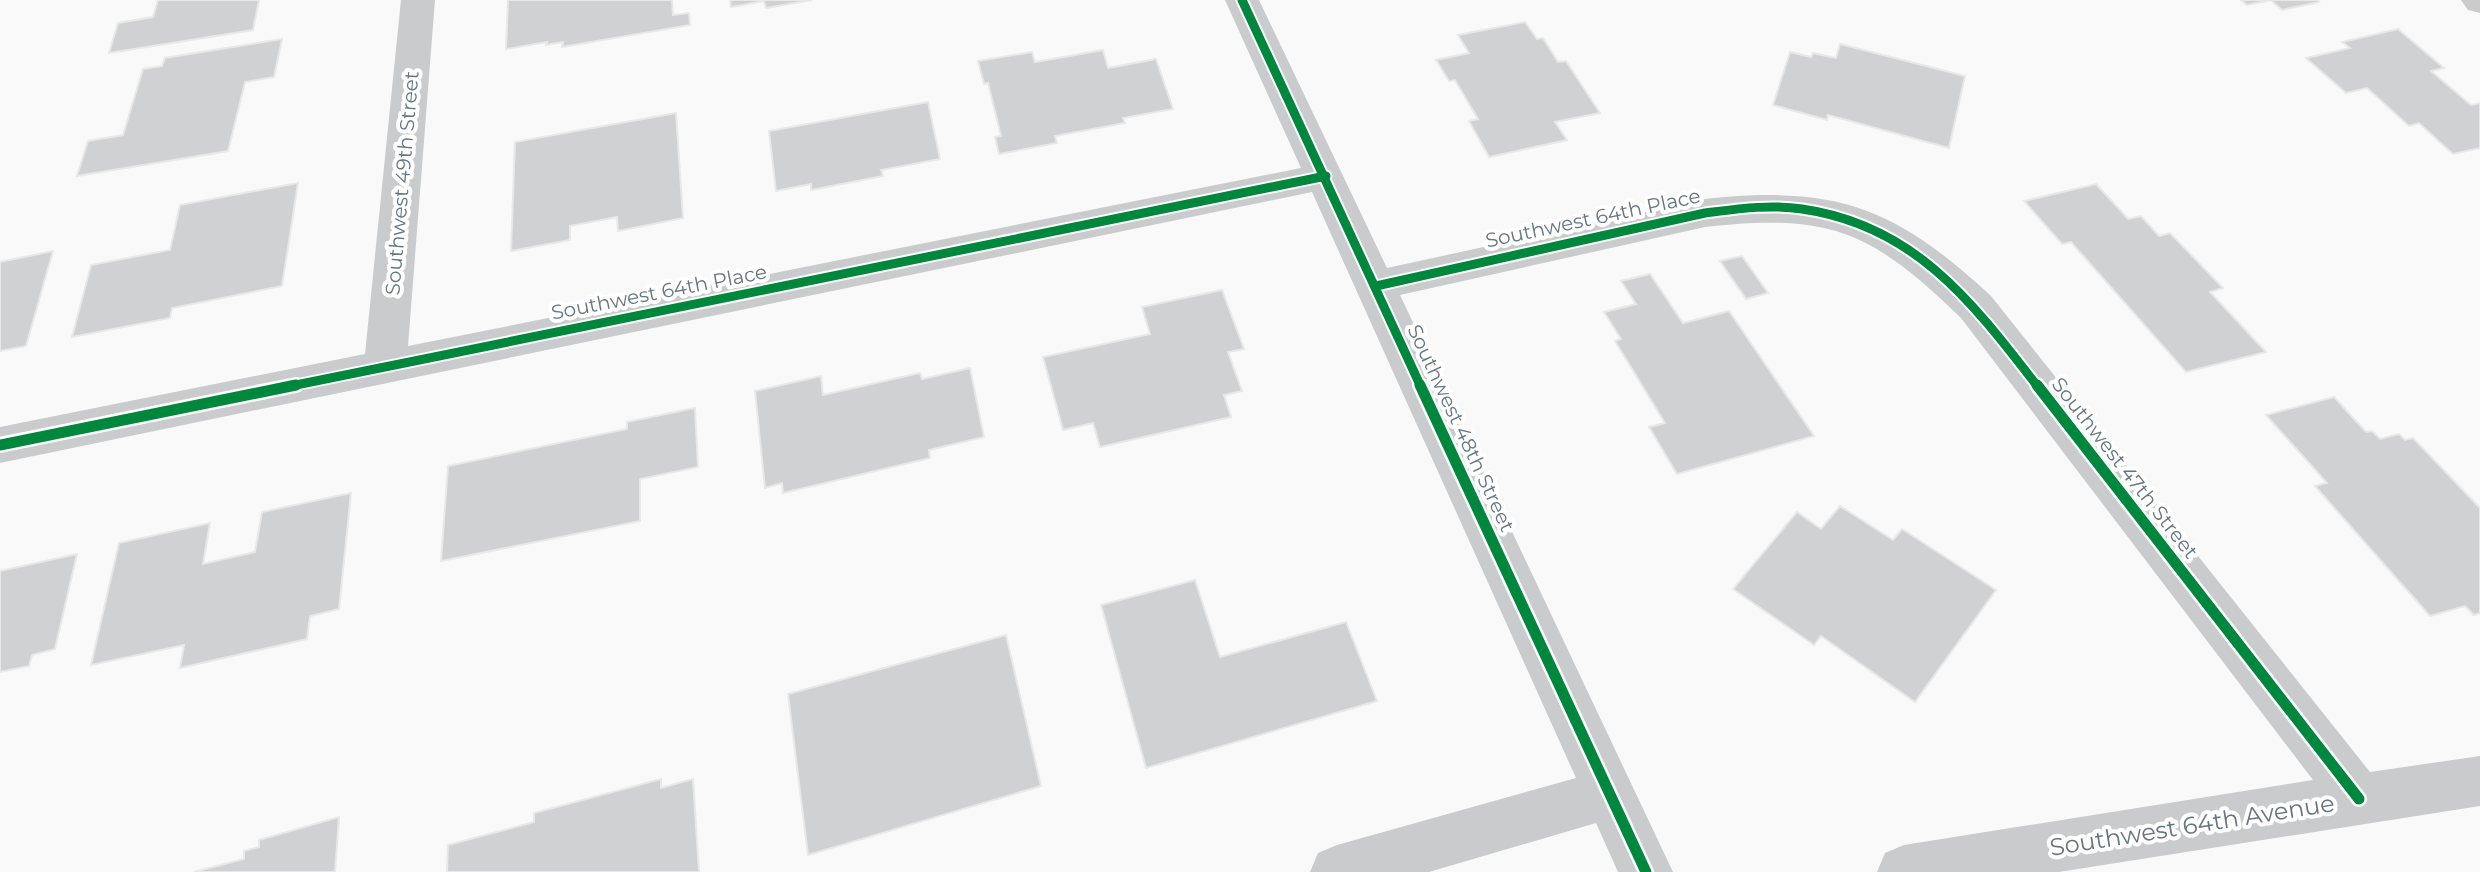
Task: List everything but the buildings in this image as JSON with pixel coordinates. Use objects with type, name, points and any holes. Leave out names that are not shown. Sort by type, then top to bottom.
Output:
[{"type":"street","name":"Southwest 49th Street","points":[[385,366],[418,0]]},
{"type":"street","name":"Southwest 48th Street","points":[[1242,0],[1646,872]]},
{"type":"street","name":"Southwest 64th Place","points":[[0,445],[1326,176]]},
{"type":"street","name":"Southwest 64th Place","points":[[1376,286],[1718,209],[1786,207],[1821,212]]},
{"type":"street","name":"Southwest 47th Street","points":[[1821,212],[1853,219],[1886,232],[1923,255],[1967,297],[2359,799]]},
{"type":"street","name":"Southwest 64th Avenue","points":[[1904,872],[2126,834],[2480,781]]},
{"type":"street","points":[[1337,872],[1609,794]]},
{"type":"cycle path","points":[[1242,0],[1646,872]]},
{"type":"cycle path","points":[[0,445],[1326,176]]},
{"type":"cycle path","points":[[1376,286],[1653,222],[1754,207],[1800,208],[1844,217],[1888,235],[1931,265],[1976,307],[2359,799]]}]
